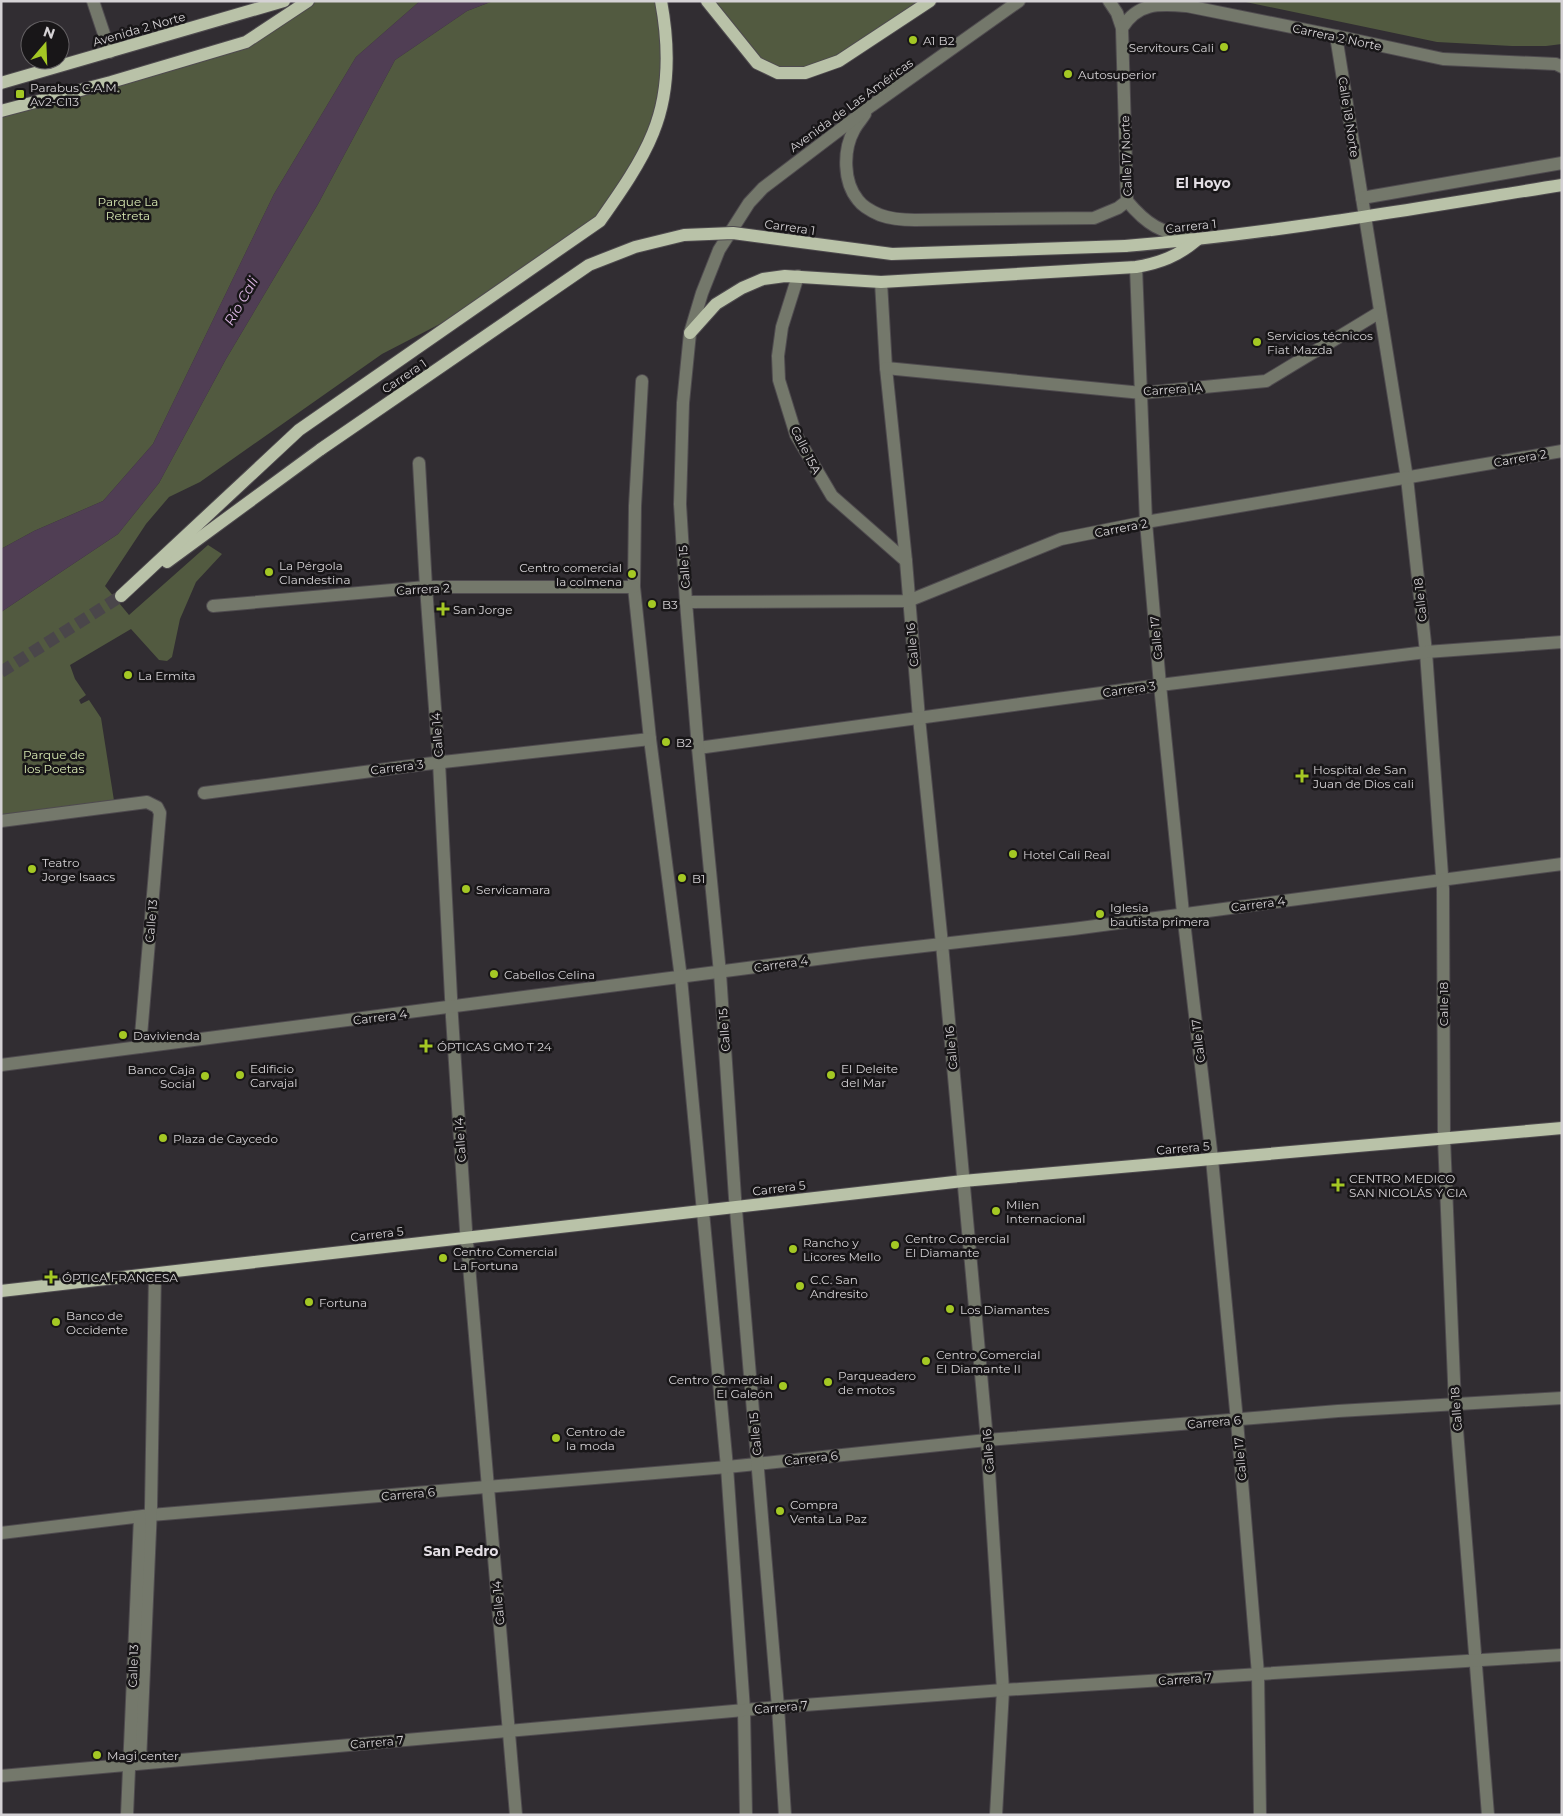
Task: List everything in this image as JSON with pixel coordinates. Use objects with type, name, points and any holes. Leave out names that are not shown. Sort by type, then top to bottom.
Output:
[{"type":"main road","name":"Avenida 2 Norte","points":[[1,83],[284,1]]},
{"type":"main road","points":[[1,111],[111,82],[246,42],[308,1]]},
{"type":"main road","name":"Carrera 1","points":[[661,1],[666,46],[666,74],[662,104],[653,133],[623,187],[600,221],[299,430],[121,596],[321,449],[589,265],[635,247],[684,235],[733,233],[892,254],[1124,246],[1197,240],[1365,217],[1562,185]]},
{"type":"main road","points":[[707,1],[757,63],[778,73],[806,73],[839,61],[930,1]]},
{"type":"main road","points":[[690,333],[716,304],[742,288],[763,279],[798,276],[881,282],[1136,267],[1157,264],[1170,259],[1185,251],[1197,240]]},
{"type":"main road","name":"Carrera 5","points":[[1,1291],[963,1181],[1562,1128]]},
{"type":"street","points":[[93,1],[110,52]]},
{"type":"street","name":"Avenida de Las Américas","points":[[719,250],[749,203],[763,188],[871,106],[1019,1]]},
{"type":"street","points":[[1109,1],[1117,13],[1122,28]]},
{"type":"street","name":"Carrera 2 Norte","points":[[1122,28],[1128,19],[1141,9],[1166,4],[1187,6],[1443,59],[1556,64],[1562,67]]},
{"type":"street","name":"Calle 17 Norte","points":[[1122,28],[1126,201],[1138,214],[1165,232],[1197,240]]},
{"type":"street","name":"Calle 18 Norte","points":[[1336,36],[1362,198]]},
{"type":"street","points":[[871,106],[854,130],[848,146],[846,158],[847,172],[850,185],[858,200],[867,208],[881,215],[896,219],[915,220],[1094,218],[1113,211],[1126,201]]},
{"type":"street","points":[[1362,198],[1562,163]]},
{"type":"street","name":"Calle 18","points":[[1362,198],[1407,478],[1426,652],[1442,880],[1444,1138],[1456,1405],[1488,1815]]},
{"type":"street","name":"Calle 15","points":[[719,250],[702,293],[690,333],[683,403],[680,504],[698,748],[720,973],[736,1207],[778,1707],[785,1815]]},
{"type":"street","name":"Calle 17","points":[[1136,267],[1146,522],[1183,914],[1212,1159],[1237,1420],[1258,1674],[1260,1815]]},
{"type":"street","name":"Calle 15A","points":[[798,276],[782,327],[778,356],[779,380],[796,435],[832,496],[906,560]]},
{"type":"street","name":"Calle 16","points":[[881,282],[886,368],[906,560],[908,601],[988,1440],[1003,1690],[996,1815]]},
{"type":"street","name":"Carrera 1A","points":[[886,368],[1142,392],[1266,381],[1380,312]]},
{"type":"street","points":[[642,381],[635,506],[634,587],[650,739],[681,978],[727,1468],[744,1710],[746,1815]]},
{"type":"street","name":"Carrera 2","points":[[686,602],[908,601],[1061,539],[1146,522],[1562,451]]},
{"type":"street","name":"Calle 14","points":[[419,463],[467,1238],[516,1815]]},
{"type":"street","name":"Carrera 2","points":[[213,606],[426,587],[634,587]]},
{"type":"street","name":"Carrera 3","points":[[698,748],[1160,685],[1426,652],[1562,642]]},
{"type":"street","name":"Carrera 3","points":[[204,793],[439,762],[650,739]]},
{"type":"street","name":"Calle 13","points":[[1,821],[148,802],[157,807],[160,812],[160,819],[140,1047]]},
{"type":"street","name":"Carrera 4","points":[[1,1065],[942,944],[1083,928],[1562,864]]},
{"type":"street","name":"Calle 13","points":[[127,1815],[135,1763],[147,1519],[154,1274]]},
{"type":"street","name":"Carrera 6","points":[[1,1533],[727,1468],[758,1463],[988,1440],[1338,1411],[1562,1398]]},
{"type":"street","name":"Carrera 7","points":[[1,1776],[778,1707],[1003,1690],[1476,1662],[1562,1655]]},
{"type":"green space","name":"Parque La Retreta","points":[[308,1],[420,1],[356,57],[274,194],[153,444],[103,501],[34,531],[1,549],[1,111],[246,42]]},
{"type":"green space","name":"Parque de los Poetas","points":[[493,1],[661,1],[667,46],[653,133],[600,221],[488,299],[382,354],[200,482],[169,497],[146,524],[105,586],[129,615],[208,545],[222,554],[196,582],[180,619],[172,657],[167,661],[159,660],[131,629],[70,665],[75,679],[86,695],[79,700],[81,704],[89,700],[101,718],[115,807],[1,821],[1,612],[118,534],[159,483],[226,359],[318,204],[395,60],[467,11]]},
{"type":"green space","points":[[707,1],[930,1],[805,73],[757,63]]},
{"type":"green space","points":[[1241,1],[1562,1],[1562,44],[1512,46],[1437,42]]},
{"type":"water","name":"Río Cali","points":[[420,1],[493,1],[467,11],[395,60],[318,204],[226,359],[159,483],[118,534],[1,612],[1,549],[34,531],[103,501],[153,444],[274,194],[356,57]]},
{"type":"tunnel","points":[[1,672],[121,596]]},
{"type":"place","name":"A1 B2","points":[[913,40]]},
{"type":"place","name":"Servitours Cali","points":[[1224,47]]},
{"type":"place","name":"Autosuperior","points":[[1068,74]]},
{"type":"place","name":"Parabus C.A.M. Av2-Cl13","points":[[20,94]]},
{"type":"place","name":"Servicios técnicos Fiat Mazda","points":[[1257,342]]},
{"type":"place","name":"La Pérgola Clandestina","points":[[269,572]]},
{"type":"place","name":"Centro comercial la colmena","points":[[632,574]]},
{"type":"place","name":"B3","points":[[652,604]]},
{"type":"place","name":"San Jorge","points":[[443,609]]},
{"type":"place","name":"La Ermita","points":[[128,675]]},
{"type":"place","name":"B2","points":[[666,742]]},
{"type":"place","name":"Hospital de San Juan de Dios cali","points":[[1302,776]]},
{"type":"place","name":"Hotel Cali Real","points":[[1013,854]]},
{"type":"place","name":"Teatro Jorge Isaacs","points":[[32,869]]},
{"type":"place","name":"B1","points":[[682,878]]},
{"type":"place","name":"Servicamara","points":[[466,889]]},
{"type":"place","name":"Iglesia bautista primera","points":[[1100,914]]},
{"type":"place","name":"Cabellos Celina","points":[[494,974]]},
{"type":"place","name":"Davivienda","points":[[123,1035]]},
{"type":"place","name":"ÓPTICAS GMO T 24","points":[[426,1046]]},
{"type":"place","name":"Edificio Carvajal","points":[[240,1075]]},
{"type":"place","name":"El Deleite del Mar","points":[[831,1075]]},
{"type":"place","name":"Banco Caja Social","points":[[205,1076]]},
{"type":"place","name":"Plaza de Caycedo","points":[[163,1138]]},
{"type":"place","name":"CENTRO MEDICO SAN NICOLÁS Y CIA","points":[[1338,1185]]},
{"type":"place","name":"Milen Internacional","points":[[996,1211]]},
{"type":"place","name":"Centro Comercial El Diamante","points":[[895,1245]]},
{"type":"place","name":"Rancho y Licores Mello","points":[[793,1249]]},
{"type":"place","name":"Centro Comercial La Fortuna","points":[[443,1258]]},
{"type":"place","name":"ÓPTICA FRANCESA","points":[[51,1277]]},
{"type":"place","name":"C.C. San Andresito","points":[[800,1286]]},
{"type":"place","name":"Fortuna","points":[[309,1302]]},
{"type":"place","name":"Los Diamantes","points":[[950,1309]]},
{"type":"place","name":"Banco de Occidente","points":[[56,1322]]},
{"type":"place","name":"Centro Comercial El Diamante II","points":[[926,1361]]},
{"type":"place","name":"Parqueadero de motos","points":[[828,1382]]},
{"type":"place","name":"Centro Comercial El Galeón","points":[[783,1386]]},
{"type":"place","name":"Centro de la moda","points":[[556,1438]]},
{"type":"place","name":"Compra Venta La Paz","points":[[780,1511]]},
{"type":"place","name":"Magi center","points":[[97,1755]]},
{"type":"district","name":"El Hoyo","points":[[1203,183]]},
{"type":"district","name":"San Pedro","points":[[461,1551]]}]
